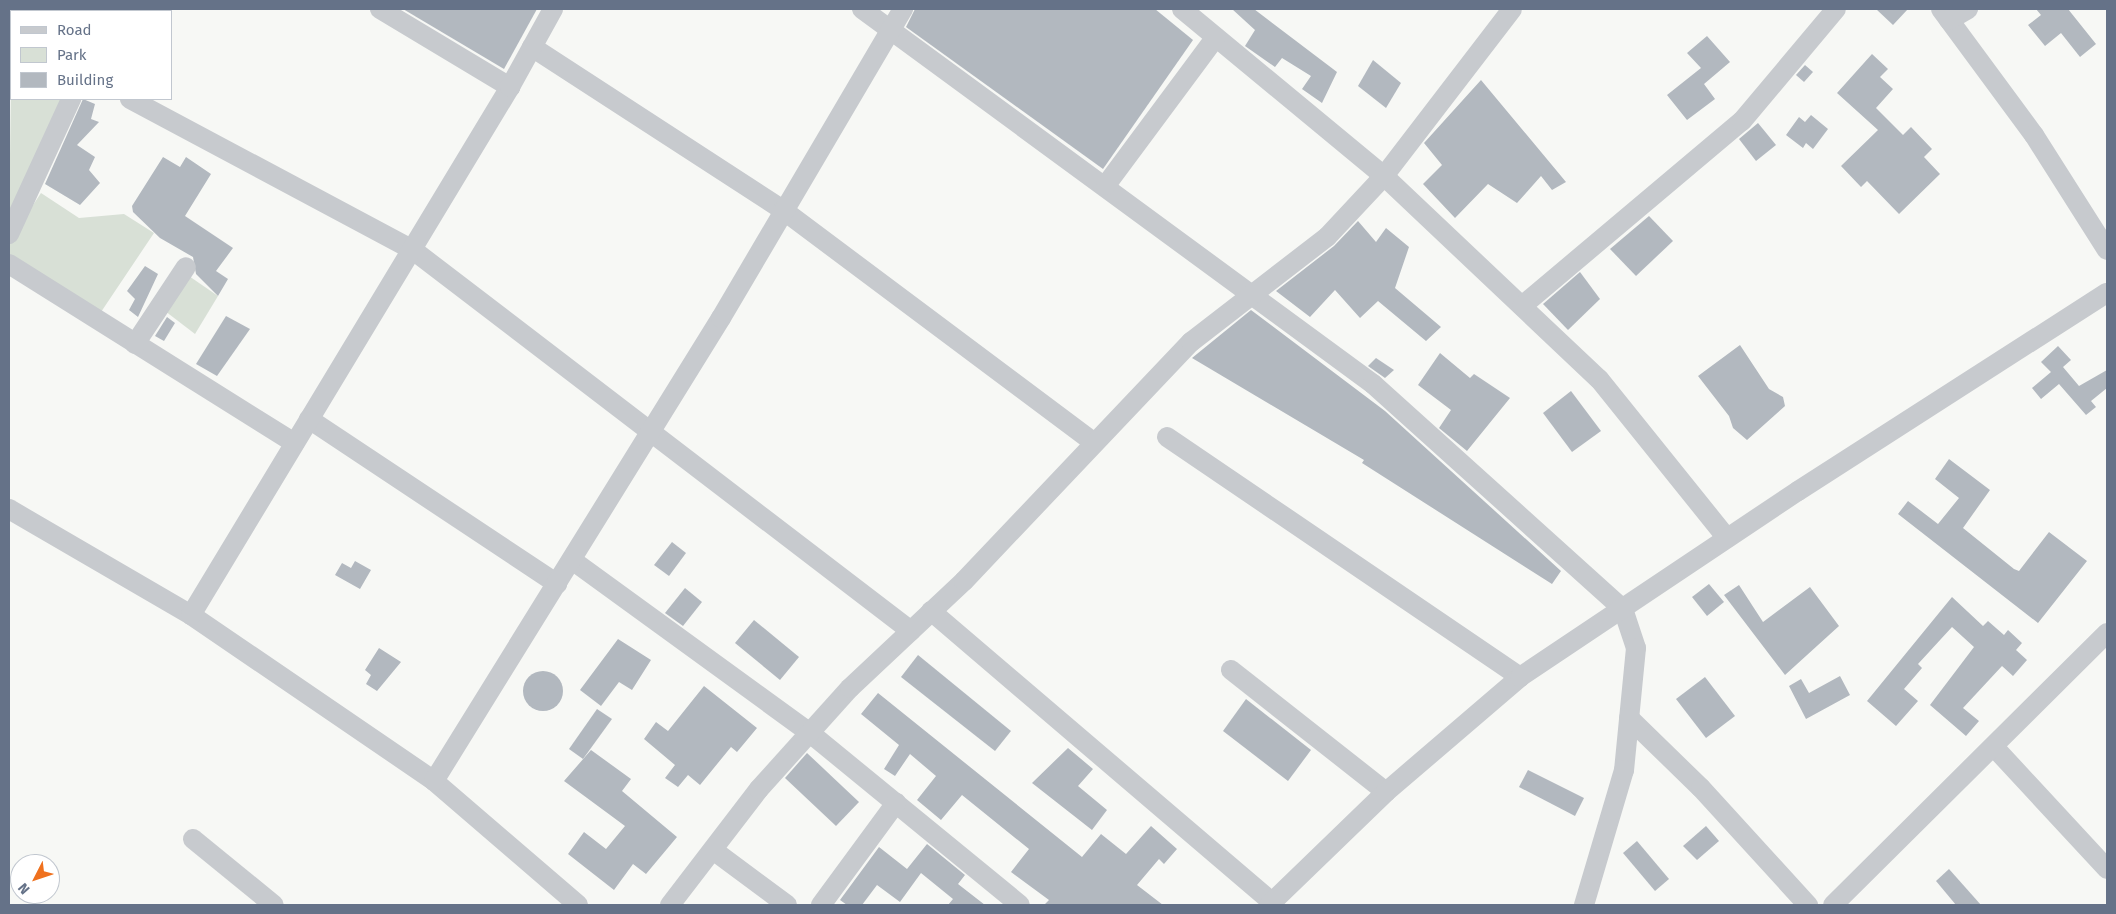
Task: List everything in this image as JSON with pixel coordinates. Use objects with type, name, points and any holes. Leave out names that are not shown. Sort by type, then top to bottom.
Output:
[{"type":"street","points":[[380,9],[510,87]]},
{"type":"street","points":[[191,614],[413,250],[510,87],[553,9]]},
{"type":"street","points":[[862,9],[1252,292],[1373,384],[1623,609],[1636,648],[1624,770],[1584,905]]},
{"type":"street","points":[[434,782],[652,429],[903,9]]},
{"type":"street","points":[[1182,9],[1384,176],[1599,379],[1728,538]]},
{"type":"street","points":[[670,905],[712,850],[810,733],[932,611],[1093,442],[1191,342],[1252,292],[1326,237],[1384,176],[1512,9]]},
{"type":"street","points":[[1522,306],[1742,121],[1836,9]]},
{"type":"street","points":[[1968,9],[1945,14],[2034,135],[2107,250]]},
{"type":"street","points":[[1106,185],[1216,37]]},
{"type":"street","points":[[532,47],[783,210],[1093,442]]},
{"type":"street","points":[[9,234],[71,100]]},
{"type":"street","points":[[132,100],[413,250],[652,429],[911,630]]},
{"type":"street","points":[[9,264],[294,443]]},
{"type":"street","points":[[135,344],[186,267]]},
{"type":"street","points":[[932,611],[1271,904],[1386,792],[1520,677],[1728,538],[2107,293]]},
{"type":"street","points":[[309,419],[557,584]]},
{"type":"street","points":[[1168,437],[1520,677]]},
{"type":"street","points":[[9,508],[191,614],[434,782],[578,905]]},
{"type":"street","points":[[572,560],[810,733],[1015,904]]},
{"type":"street","points":[[1833,905],[1995,748],[2107,633]]},
{"type":"street","points":[[1231,670],[1386,792]]},
{"type":"street","points":[[1629,718],[1701,788],[1808,905]]},
{"type":"street","points":[[1995,748],[2107,869]]},
{"type":"street","points":[[821,905],[896,803]]},
{"type":"street","points":[[193,839],[274,905]]},
{"type":"street","points":[[712,850],[787,905]]},
{"type":"green space","points":[[11,100],[65,100],[9,224]]},
{"type":"green space","points":[[41,193],[79,218],[124,214],[154,233],[99,315],[9,260],[9,241]]},
{"type":"green space","points":[[186,274],[218,296],[195,334],[165,311]]},
{"type":"building","points":[[403,9],[537,9],[504,69]]},
{"type":"building","points":[[915,9],[1155,9],[1193,40],[1103,169],[906,27]]},
{"type":"building","points":[[1232,9],[1254,9],[1337,72],[1322,103],[1302,89],[1311,76],[1282,58],[1275,67],[1245,46],[1255,30]]},
{"type":"building","points":[[1876,9],[1908,9],[1893,25]]},
{"type":"building","points":[[2036,9],[2068,9],[2096,44],[2080,57],[2061,33],[2045,46],[2028,25],[2041,15]]},
{"type":"building","points":[[1707,36],[1730,62],[1704,84],[1715,99],[1687,120],[1667,95],[1701,68],[1687,53]]},
{"type":"building","points":[[1872,54],[1888,69],[1880,77],[1893,89],[1876,108],[1903,135],[1911,127],[1932,149],[1924,157],[1940,174],[1899,214],[1867,181],[1861,187],[1841,166],[1878,130],[1837,93]]},
{"type":"building","points":[[1373,60],[1401,83],[1386,108],[1358,86]]},
{"type":"building","points":[[1805,65],[1813,72],[1804,82],[1796,75]]},
{"type":"building","points":[[1481,80],[1566,182],[1552,190],[1541,176],[1517,203],[1488,184],[1455,218],[1423,184],[1442,165],[1424,143]]},
{"type":"building","points":[[83,100],[95,104],[91,119],[99,122],[77,145],[95,157],[89,170],[100,183],[80,205],[45,184]]},
{"type":"building","points":[[1811,115],[1828,129],[1813,149],[1806,143],[1803,148],[1786,135],[1799,117],[1805,122]]},
{"type":"building","points":[[1758,123],[1776,145],[1756,161],[1739,139]]},
{"type":"building","points":[[163,157],[180,167],[186,157],[211,174],[185,216],[233,248],[216,271],[228,279],[218,296],[196,274],[193,257],[160,238],[133,212],[132,206]]},
{"type":"building","points":[[1649,216],[1673,241],[1636,276],[1610,249]]},
{"type":"building","points":[[1358,221],[1376,242],[1386,228],[1409,247],[1395,288],[1441,327],[1426,341],[1378,301],[1360,318],[1335,290],[1310,317],[1276,291],[1334,246]]},
{"type":"building","points":[[145,266],[158,274],[138,317],[129,310],[135,299],[127,291]]},
{"type":"building","points":[[1580,272],[1600,299],[1568,330],[1543,304]]},
{"type":"building","points":[[1251,310],[1385,411],[1561,571],[1552,584],[1362,463],[1364,460],[1192,358]]},
{"type":"building","points":[[226,316],[250,329],[217,376],[196,364]]},
{"type":"building","points":[[167,317],[175,323],[164,341],[155,336]]},
{"type":"building","points":[[1740,345],[1769,389],[1783,397],[1785,406],[1747,440],[1733,428],[1729,416],[1698,376]]},
{"type":"building","points":[[2058,346],[2071,360],[2063,367],[2079,386],[2107,370],[2107,388],[2091,401],[2096,407],[2086,415],[2059,384],[2041,399],[2032,388],[2051,372],[2041,362]]},
{"type":"building","points":[[1440,353],[1470,378],[1474,374],[1510,398],[1467,451],[1439,428],[1451,410],[1418,385]]},
{"type":"building","points":[[1376,358],[1394,370],[1385,378],[1368,366]]},
{"type":"building","points":[[1571,391],[1601,431],[1572,452],[1543,413]]},
{"type":"building","points":[[1949,459],[1990,490],[1963,528],[2014,569],[2019,571],[2049,532],[2087,561],[2038,623],[1898,514],[1908,501],[1938,524],[1959,498],[1935,479]]},
{"type":"building","points":[[672,542],[686,553],[669,576],[654,565]]},
{"type":"building","points":[[355,561],[371,570],[360,589],[335,575],[342,563],[351,568]]},
{"type":"building","points":[[1709,584],[1724,602],[1707,616],[1692,597]]},
{"type":"building","points":[[1739,585],[1763,622],[1810,587],[1839,626],[1785,675],[1724,595]]},
{"type":"building","points":[[685,588],[702,602],[683,626],[665,613]]},
{"type":"building","points":[[1952,597],[1983,626],[1988,621],[2004,635],[2008,630],[2022,643],[2016,650],[2027,660],[2013,676],[2002,666],[1963,708],[1979,721],[1966,736],[1930,705],[1974,647],[1952,627],[1918,664],[1922,668],[1904,689],[1918,701],[1896,726],[1867,701]]},
{"type":"building","points":[[754,620],[799,657],[780,680],[735,643]]},
{"type":"building","points":[[618,639],[651,660],[632,690],[619,682],[601,706],[580,690]]},
{"type":"building","points":[[379,648],[401,662],[377,691],[366,684],[371,675],[365,670]]},
{"type":"building","points":[[918,655],[1011,731],[995,751],[901,677]]},
{"type":"building","points":[[547,671],[554,674],[560,680],[563,691],[562,699],[554,708],[547,711],[539,711],[532,708],[524,699],[523,687],[526,680],[535,672]]},
{"type":"building","points":[[1840,676],[1850,695],[1806,719],[1789,686],[1801,679],[1809,693]]},
{"type":"building","points":[[1705,677],[1735,716],[1706,738],[1676,699]]},
{"type":"building","points":[[704,686],[757,728],[737,752],[731,747],[700,785],[688,775],[678,787],[665,778],[675,765],[644,739],[656,722],[668,731]]},
{"type":"building","points":[[878,693],[1082,857],[1101,834],[1126,854],[1151,826],[1177,849],[1164,864],[1159,859],[1137,885],[1163,905],[1044,905],[1049,900],[1011,872],[1029,849],[962,795],[941,820],[917,800],[936,776],[910,754],[895,776],[884,769],[899,745],[861,714]]},
{"type":"building","points":[[1246,699],[1311,750],[1288,781],[1223,731]]},
{"type":"building","points":[[597,709],[612,719],[583,759],[569,749]]},
{"type":"building","points":[[1068,748],[1093,769],[1078,786],[1107,810],[1092,830],[1032,783]]},
{"type":"building","points":[[591,750],[631,779],[622,791],[677,837],[646,874],[633,864],[614,890],[568,854],[584,832],[606,849],[625,826],[564,781]]},
{"type":"building","points":[[807,753],[859,802],[836,826],[785,778]]},
{"type":"building","points":[[1528,770],[1584,798],[1575,816],[1519,787]]},
{"type":"building","points":[[1706,826],[1719,841],[1697,860],[1683,846]]},
{"type":"building","points":[[1637,841],[1669,879],[1655,891],[1623,853]]},
{"type":"building","points":[[927,844],[965,875],[958,884],[985,905],[948,905],[953,899],[921,873],[900,902],[877,885],[862,905],[847,905],[840,900],[879,847],[907,869]]},
{"type":"building","points":[[1949,869],[1981,905],[1956,905],[1936,881]]}]
